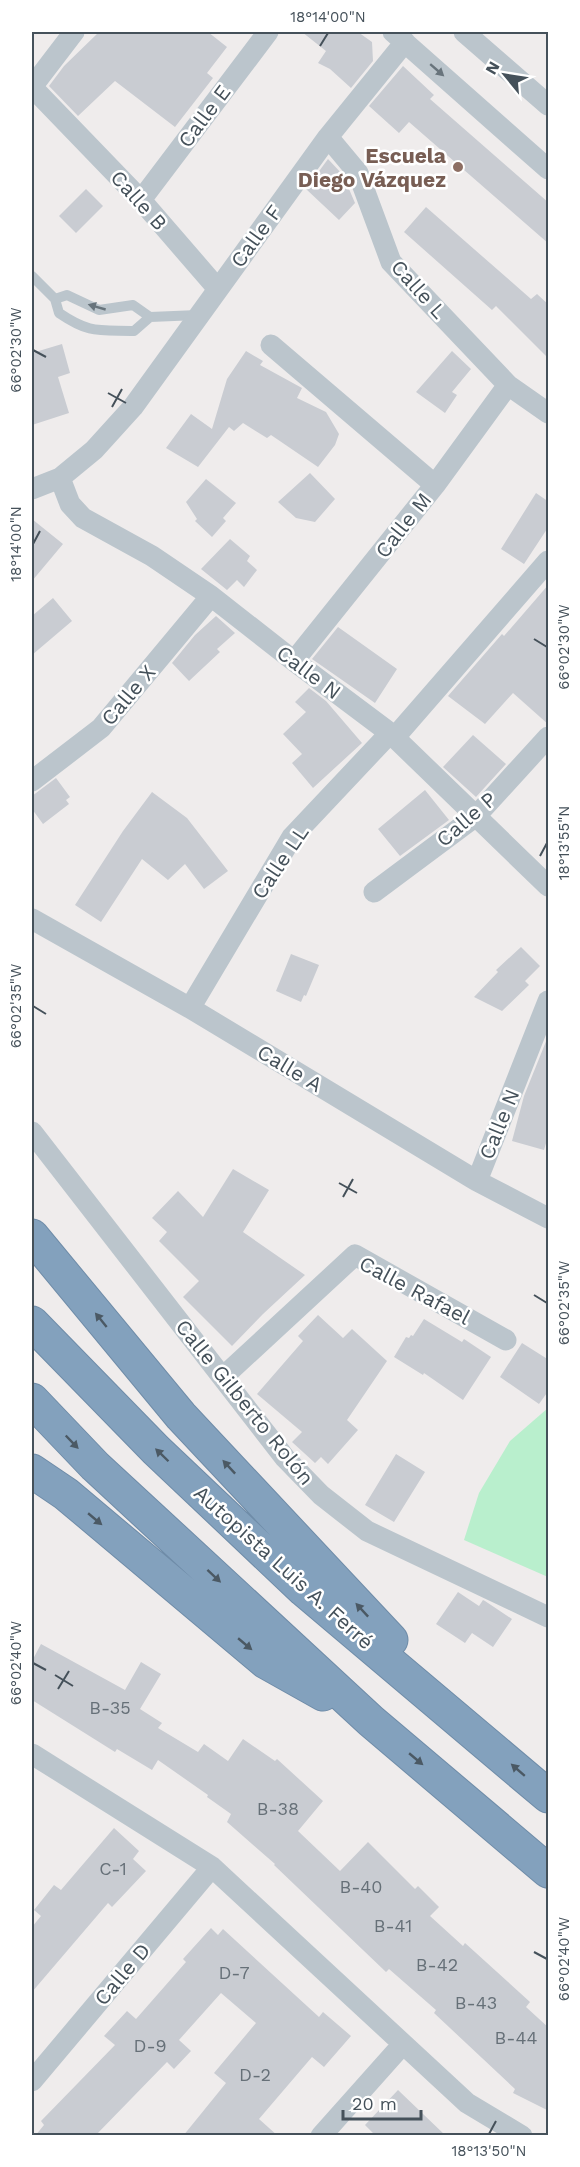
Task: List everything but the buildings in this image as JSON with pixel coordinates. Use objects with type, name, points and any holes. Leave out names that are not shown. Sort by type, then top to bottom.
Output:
[{"type":"highway","points":[[32,1236],[181,1416],[488,1744]]},
{"type":"highway","name":"Autopista Luis A. Ferré","points":[[32,1323],[156,1450],[304,1590],[549,1796]]},
{"type":"highway","points":[[32,1400],[95,1466],[371,1721],[549,1871]]},
{"type":"highway","points":[[32,1471],[66,1494],[266,1662],[371,1721]]},
{"type":"street","name":"Calle B","points":[[74,32],[32,87],[141,200],[217,288]]},
{"type":"street","name":"Calle E","points":[[141,200],[268,32]]},
{"type":"street","points":[[464,32],[549,105]]},
{"type":"street","points":[[399,37],[549,168]]},
{"type":"street","name":"Calle F","points":[[32,489],[60,478],[94,450],[133,407],[399,37]]},
{"type":"street","name":"Calle L","points":[[328,137],[358,173],[391,262],[508,385],[549,412]]},
{"type":"street","points":[[271,345],[435,485]]},
{"type":"street","name":"Calle M","points":[[294,661],[435,485],[508,385]]},
{"type":"street","name":"Calle N","points":[[60,478],[70,504],[83,518],[152,556],[211,596],[393,735],[549,886]]},
{"type":"street","name":"Calle LL","points":[[190,1008],[292,837],[393,735],[549,561]]},
{"type":"street","name":"Calle X","points":[[32,781],[101,728],[211,596]]},
{"type":"street","name":"Calle P","points":[[374,892],[476,816],[549,737]]},
{"type":"street","name":"Calle A","points":[[32,919],[190,1008],[477,1181],[549,1218]]},
{"type":"street","name":"Calle N","points":[[477,1181],[549,1001]]},
{"type":"street","name":"Calle Gilberto Rolón","points":[[32,1132],[285,1458],[321,1496],[367,1531],[549,1617]]},
{"type":"street","name":"Calle Rafael","points":[[223,1377],[355,1255],[506,1340]]},
{"type":"street","points":[[32,1754],[212,1867],[467,2103],[522,2136]]},
{"type":"street","name":"Calle D","points":[[32,2081],[212,1867]]},
{"type":"street","points":[[321,2136],[403,2044]]},
{"type":"lane","points":[[34,283],[55,299],[59,313],[78,326],[91,330],[134,331],[150,317]]},
{"type":"lane","points":[[55,299],[67,295],[99,310],[133,305],[150,317],[198,315]]},
{"type":"green space","points":[[548,1408],[548,1577],[464,1540],[479,1493],[510,1441]]},
{"type":"place","name":"Escuela Diego Vázquez","points":[[458,167]]}]
